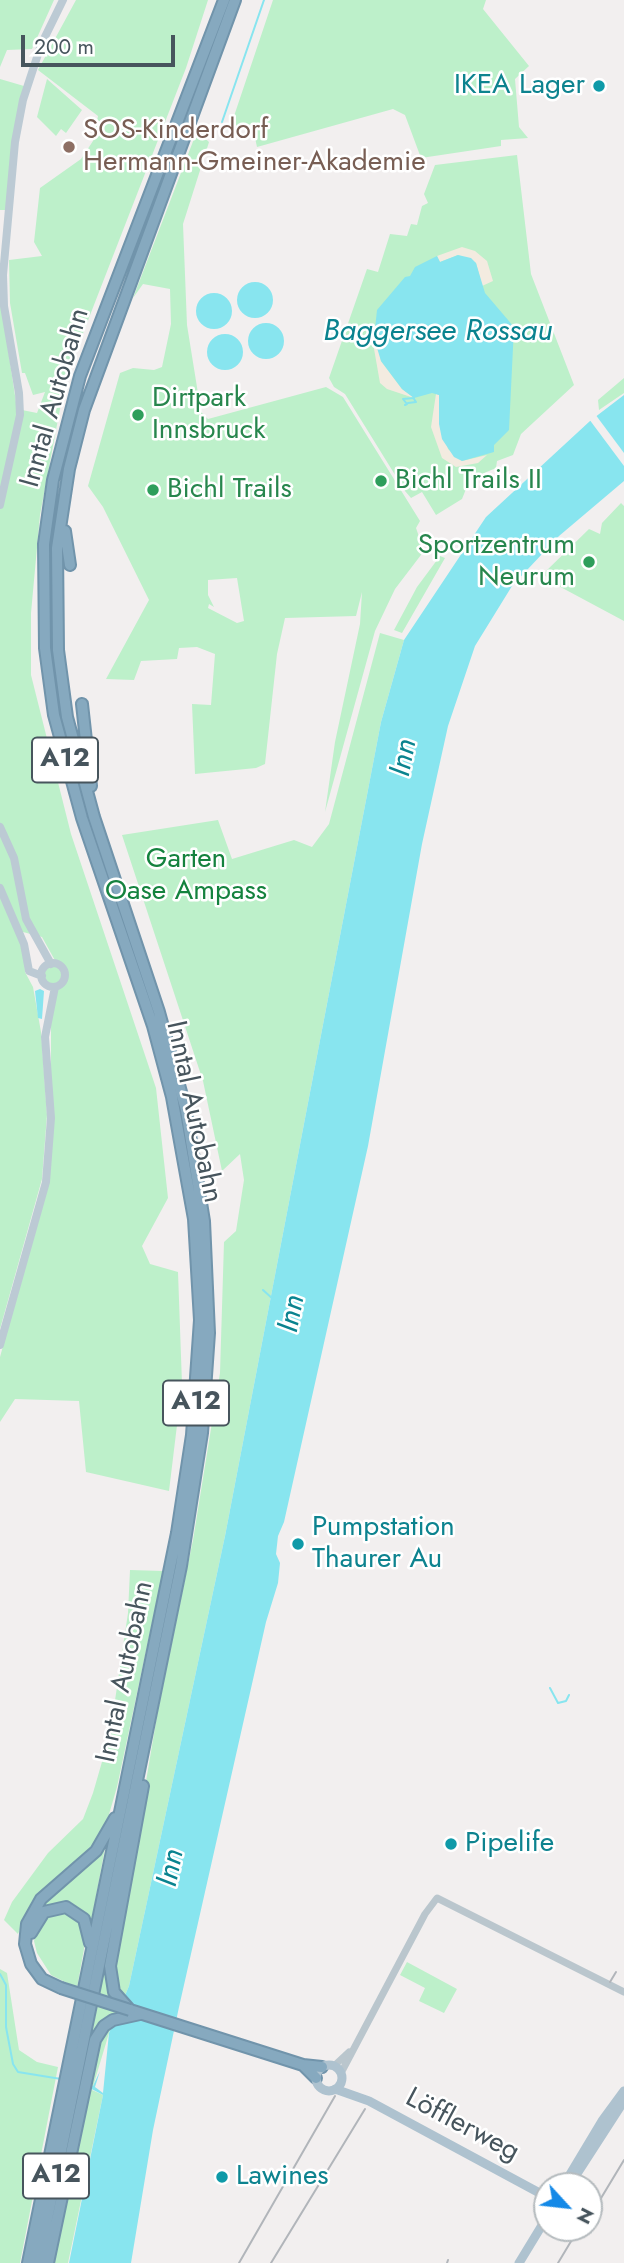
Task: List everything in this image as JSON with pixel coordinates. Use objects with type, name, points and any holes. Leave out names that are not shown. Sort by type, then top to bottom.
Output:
[{"type":"highway","name":"Inntal Autobahn","points":[[190,105],[224,0]]},
{"type":"highway","name":"Inntal Autobahn","points":[[197,1201],[153,1027],[67,766],[50,686],[43,596],[47,521],[71,407],[100,323],[235,0]]},
{"type":"highway","name":"Inntal Autobahn","points":[[28,2263],[147,1731],[181,1566],[205,1406],[209,1299],[191,1135],[172,1056],[94,817],[68,717],[58,650],[56,573],[62,508],[84,410],[183,123]]},
{"type":"highway","points":[[62,508],[70,565]]},
{"type":"highway","points":[[82,704],[94,817]]},
{"type":"highway","name":"Inntal Autobahn","points":[[38,2263],[91,1956],[177,1533],[192,1435],[200,1320],[199,1220]]},
{"type":"highway","points":[[130,2010],[114,1992],[110,1977],[143,1785],[147,1731]]},
{"type":"highway","points":[[122,1803],[96,1851],[41,1899],[27,1924],[25,1944],[31,1964],[42,1979],[61,1988],[303,2066],[331,2072]]},
{"type":"highway","points":[[61,1988],[43,1972],[33,1954],[32,1930],[39,1917],[59,1907],[79,1913],[88,1928],[91,1956]]},
{"type":"highway","points":[[48,2263],[81,2103],[99,2032],[113,2020],[142,2014]]},
{"type":"main road","points":[[0,505],[15,444],[19,393],[6,316],[3,267],[12,200],[15,142],[23,100],[44,36],[63,0]]},
{"type":"main road","points":[[0,827],[14,858],[26,919],[51,964],[61,967],[65,974],[63,982],[55,986],[47,985],[41,976],[29,971],[24,944],[0,888]]},
{"type":"main road","points":[[41,976],[43,969],[51,964]]},
{"type":"main road","points":[[0,1345],[46,1182],[51,1118],[45,1037],[55,986]]},
{"type":"main road","points":[[331,2072],[335,2089]]},
{"type":"main road","name":"Löfflerweg","points":[[356,2095],[331,2072],[323,2089],[335,2089],[356,2095],[533,2190]]},
{"type":"main road","points":[[571,2172],[602,2121],[624,2091]]},
{"type":"main road","points":[[578,2172],[624,2101]]},
{"type":"main road","points":[[519,2263],[533,2240]]},
{"type":"street","points":[[331,2072],[349,2052],[432,1902],[437,1898],[624,1992]]},
{"type":"green space","points":[[0,0],[54,0],[32,49],[7,50],[0,67]]},
{"type":"green space","points":[[76,0],[208,0],[186,68],[66,377],[40,515],[31,613],[31,675],[71,834],[156,1088],[168,1198],[142,1246],[150,1264],[178,1272],[182,1384],[169,1491],[86,1472],[79,1401],[15,1399],[0,1422],[0,1357],[37,1222],[51,1118],[51,987],[45,983],[41,974],[48,965],[57,964],[42,937],[23,932],[25,972],[33,987],[41,1032],[47,1115],[42,1179],[0,1329],[0,295],[17,409],[37,413],[45,392],[33,395],[25,373],[22,373],[10,303],[9,260],[42,256],[34,242],[40,188],[81,159],[93,141],[98,116],[38,70]]},
{"type":"green space","points":[[273,0],[486,0],[483,9],[529,66],[515,79],[519,127],[528,138],[501,140],[501,146],[421,158],[405,115],[393,109],[257,147],[252,124],[226,130],[231,125]]},
{"type":"green space","points":[[0,79],[24,86],[7,210],[0,210]]},
{"type":"green space","points":[[47,79],[82,110],[66,133],[61,129],[56,136],[37,117]]},
{"type":"green space","points":[[197,131],[209,142],[183,224],[187,325],[201,412],[208,419],[326,387],[343,397],[420,521],[416,528],[424,551],[395,589],[375,631],[325,812],[335,742],[360,624],[362,592],[356,616],[285,618],[277,654],[265,764],[256,768],[195,774],[192,704],[211,705],[215,654],[197,647],[179,648],[177,659],[141,661],[134,680],[106,679],[149,600],[103,507],[88,486],[120,373],[133,368],[154,370],[162,367],[171,324],[170,289],[143,284],[133,298]],"holes":[[[237,578],[244,621],[237,623],[208,608],[209,604],[214,607],[208,595],[208,580]]]},
{"type":"green space","points":[[517,155],[531,274],[574,385],[521,434],[513,455],[497,461],[496,468],[470,479],[462,499],[436,515],[422,492],[411,498],[405,491],[345,394],[334,387],[329,378],[367,269],[378,272],[390,234],[407,236],[411,224],[417,225],[422,206],[428,203],[424,194],[435,165]]},
{"type":"green space","points":[[624,378],[624,393],[599,410],[598,400]]},
{"type":"green space","name":"Sportzentrum Neurum","points":[[621,503],[624,506],[624,621],[553,583],[543,574],[589,529],[600,534],[602,523]]},
{"type":"green space","points":[[440,556],[445,558],[402,633],[394,630],[417,587]]},
{"type":"green space","name":"Garten Oase Ampass","points":[[380,633],[404,640],[381,722],[225,1536],[129,1986],[109,2033],[92,2090],[103,2095],[68,2263],[51,2263],[87,2093],[92,2033],[103,1976],[124,1912],[158,1710],[193,1540],[220,1373],[224,1242],[236,1231],[244,1180],[240,1154],[222,1171],[203,1081],[122,835],[218,820],[232,859],[294,840],[312,847],[329,824]]},
{"type":"green space","points":[[130,1570],[163,1571],[117,1787],[105,1828],[87,1855],[32,1901],[18,1934],[4,1920],[12,1902],[48,1853],[83,1819],[93,1793],[110,1734],[128,1613]]},
{"type":"green space","points":[[105,1848],[91,1924],[83,1912],[72,1906],[44,1906],[42,1902]]},
{"type":"green space","points":[[60,1910],[81,1921],[86,1938],[77,1988],[51,1975],[37,1953],[34,1941],[39,1921]]},
{"type":"green space","points":[[407,1962],[457,1989],[444,2013],[419,2001],[425,1988],[400,1975]]},
{"type":"green space","points":[[0,1969],[7,1973],[19,2050],[37,2062],[58,2067],[20,2263],[0,2263]]},
{"type":"sand","points":[[462,247],[475,251],[487,261],[493,281],[482,286],[476,263],[458,255],[440,262],[437,256]]},
{"type":"sand","points":[[377,342],[381,361],[402,389],[414,398],[387,389],[380,383],[373,343]]},
{"type":"sand","points":[[436,394],[439,395],[439,411],[448,449],[462,461],[487,455],[478,463],[456,467],[442,458],[431,427]]},
{"type":"water","name":"Baggersee Rossau","points":[[458,255],[471,258],[476,263],[485,293],[514,327],[509,430],[494,445],[494,452],[462,461],[454,457],[442,439],[439,395],[432,393],[414,398],[402,389],[381,361],[374,338],[377,310],[405,277],[410,276],[415,267],[437,256],[440,262]]},
{"type":"water","points":[[255,282],[268,287],[273,300],[268,313],[255,318],[242,313],[237,300],[242,287]]},
{"type":"water","points":[[214,293],[227,298],[232,311],[227,324],[214,329],[201,324],[196,311],[201,298]]},
{"type":"water","points":[[266,323],[279,328],[284,341],[279,354],[266,359],[253,354],[248,341],[253,328]]},
{"type":"water","points":[[225,334],[238,339],[243,352],[238,365],[225,370],[212,365],[207,352],[212,339]]},
{"type":"water","name":"Inn","points":[[624,395],[624,481],[559,536],[512,586],[475,646],[448,726],[422,844],[368,1146],[284,1522],[278,1536],[278,1583],[266,1622],[179,2007],[153,2130],[131,2263],[69,2263],[103,2095],[82,2084],[93,2086],[100,2071],[95,2087],[103,2093],[109,2033],[129,1986],[225,1536],[381,722],[404,640],[486,517],[590,421]]},
{"type":"water","points":[[35,991],[44,991],[42,1019],[38,1018]]},
{"type":"pier","points":[[595,414],[624,453],[624,466],[589,419]]},
{"type":"waterway","points":[[222,122],[264,0]]},
{"type":"waterway","points":[[405,405],[407,404],[403,399],[414,398]]},
{"type":"waterway","points":[[408,403],[416,402],[414,399]]},
{"type":"waterway","name":"Inn","points":[[263,1290],[273,1299]]},
{"type":"waterway","points":[[550,1688],[558,1703],[566,1701],[569,1695]]},
{"type":"waterway","points":[[0,1974],[6,1985],[6,2027],[13,2064],[18,2072],[61,2079]]},
{"type":"railway","points":[[610,1982],[616,1972]]},
{"type":"railway","points":[[239,2263],[335,2096]]},
{"type":"railway","points":[[271,2263],[365,2109]]},
{"type":"railway","points":[[603,2195],[624,2160]]},
{"type":"railway","points":[[558,2263],[571,2242]]},
{"type":"place","name":"IKEA Lager","points":[[599,86]]},
{"type":"place","name":"SOS-Kinderdorf Hermann-Gmeiner-Akademie","points":[[69,147]]},
{"type":"place","name":"Dirtpark Innsbruck","points":[[138,415]]},
{"type":"place","name":"Bichl Trails II","points":[[381,481]]},
{"type":"place","name":"Bichl Trails","points":[[153,490]]},
{"type":"place","name":"Sportzentrum Neurum","points":[[589,562]]},
{"type":"place","name":"Pumpstation Thaurer Au","points":[[298,1544]]},
{"type":"place","name":"Pipelife","points":[[451,1844]]},
{"type":"place","name":"Lawines","points":[[222,2177]]}]
